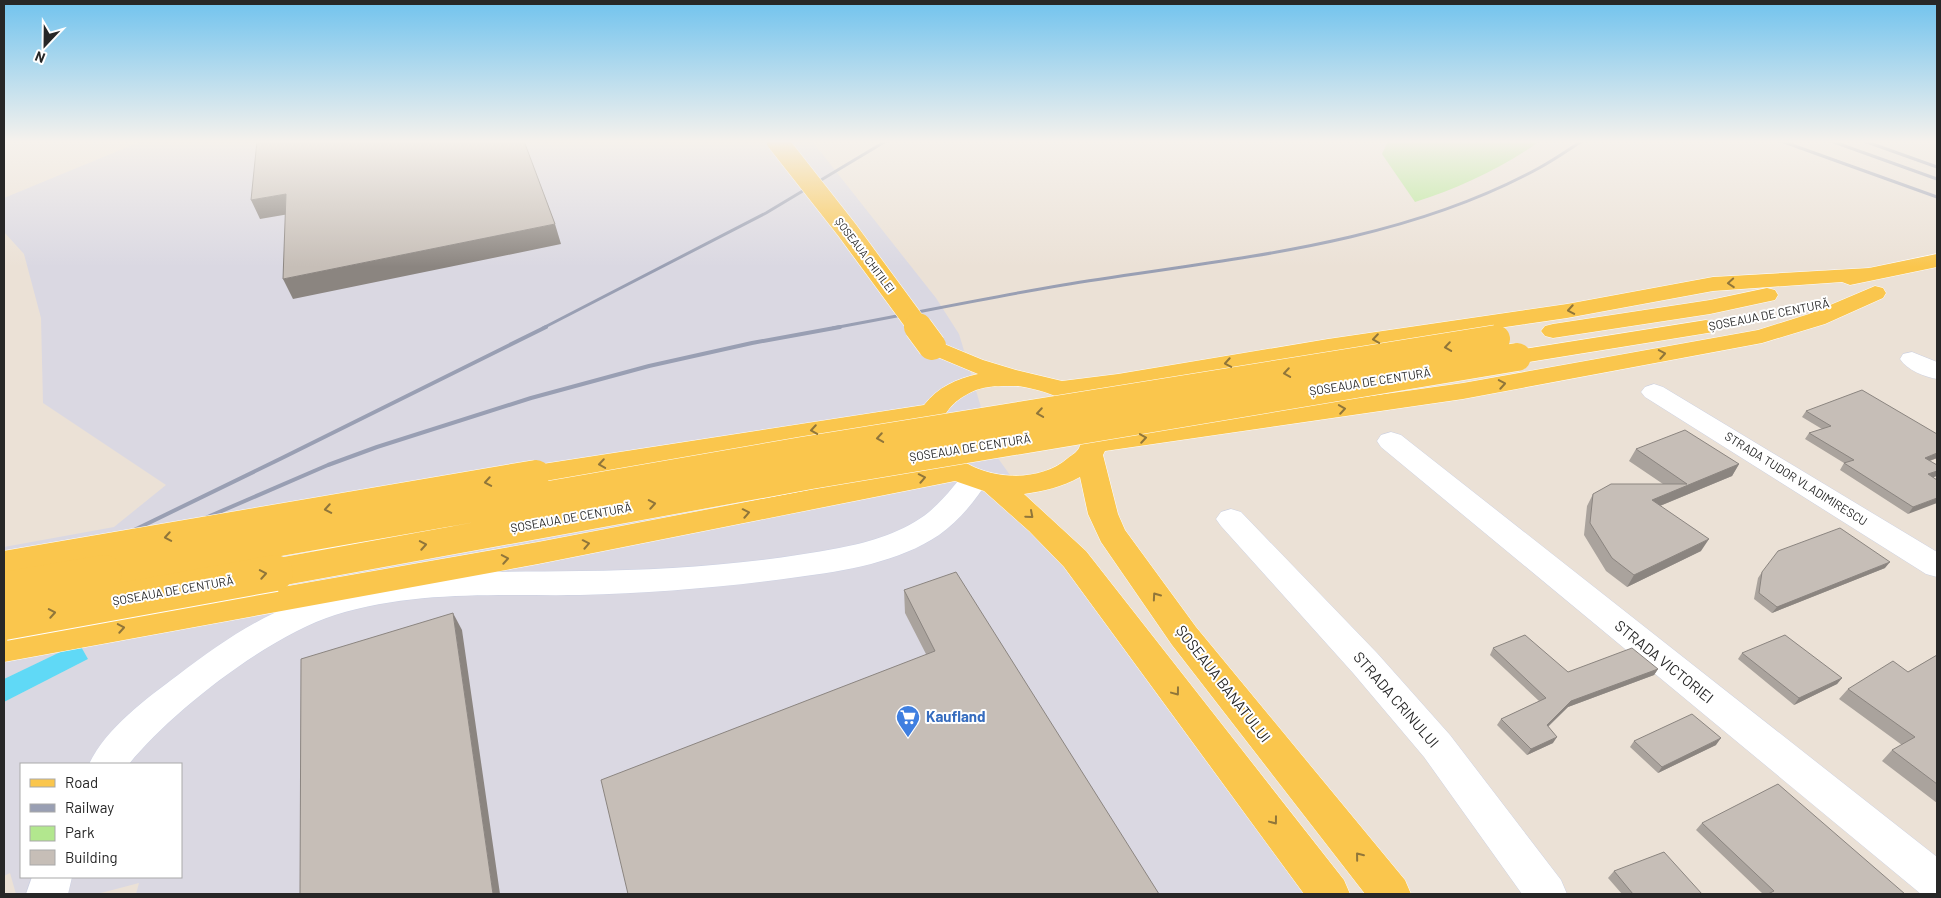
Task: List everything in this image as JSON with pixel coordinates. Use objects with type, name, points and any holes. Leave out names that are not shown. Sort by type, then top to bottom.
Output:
[{"type":"main road","name":"ȘOSEAUA CHITILEI","points":[[810,183],[932,346],[941,376],[937,405]]},
{"type":"main road","name":"ȘOSEAUA DE CENTURĂ","points":[[4,622],[811,475],[1748,320],[1871,284],[1937,261]]},
{"type":"main road","name":"ȘOSEAUA DE CENTURĂ","points":[[4,590],[792,453],[1496,339],[1871,284],[1937,279]]},
{"type":"main road","points":[[1060,389],[1118,382],[1328,346],[1567,310],[1713,284],[1871,284]]},
{"type":"main road","points":[[1092,450],[1463,391],[1762,336],[1817,319],[1871,284]]},
{"type":"main road","name":"ȘOSEAUA CHITILEI","points":[[932,346],[974,365],[1018,378]]},
{"type":"main road","points":[[4,565],[937,405],[969,384],[985,380],[1018,378],[1034,380],[1060,389],[1071,394],[1088,409],[1096,426],[1092,450],[1077,467],[1060,476],[1046,480],[1017,485],[975,478],[538,553],[4,649]]},
{"type":"main road","points":[[937,405],[927,424],[927,437],[943,462],[975,478],[1040,524],[1074,559],[1329,894]]},
{"type":"main road","name":"ȘOSEAUA BANATULUI","points":[[1092,450],[1103,514],[1112,534],[1184,636],[1390,894]]},
{"type":"street","points":[[1912,359],[1937,372]]},
{"type":"street","name":"STRADA TUDOR VLADIMIRESCU","points":[[1654,392],[1937,566]]},
{"type":"street","name":"STRADA VICTORIEI","points":[[1391,441],[1937,882]]},
{"type":"street","points":[[110,761],[148,721],[184,690],[231,655],[271,630],[308,612],[342,602],[405,588],[486,582],[577,583],[646,580],[741,573],[840,560],[872,553],[922,531],[954,508],[975,478]]},
{"type":"street","name":"STRADA CRINULUI","points":[[1231,519],[1365,663],[1437,746],[1546,894]]},
{"type":"street","points":[[47,894],[52,878]]},
{"type":"shaded area","points":[[41,183],[845,183],[936,298],[959,334],[995,454],[1310,894],[136,894],[139,883],[97,894],[16,894],[10,873],[4,876],[4,702],[88,659],[79,643],[4,679],[4,547],[114,527],[166,485],[43,403],[41,318],[24,254],[4,232],[4,198]]},
{"type":"green space","points":[[1402,183],[1464,183],[1448,190],[1415,202]]},
{"type":"water","points":[[79,643],[88,659],[4,702],[4,679]]},
{"type":"building","points":[[253,183],[540,183],[555,224],[283,279],[286,194],[251,200]]},
{"type":"building","points":[[1862,390],[1937,434],[1937,453],[1925,458],[1937,465],[1937,471],[1928,474],[1937,480],[1937,498],[1913,507],[1844,463],[1854,460],[1809,433],[1831,426],[1806,411]]},
{"type":"building","points":[[1685,430],[1739,464],[1652,500],[1709,539],[1634,575],[1612,558],[1590,523],[1593,494],[1611,484],[1687,484],[1636,449]]},
{"type":"building","points":[[1840,528],[1890,562],[1777,607],[1759,593],[1762,572],[1778,551]]},
{"type":"building","name":"Kaufland","points":[[956,572],[1159,894],[628,894],[601,780],[935,651],[904,590]]},
{"type":"building","points":[[453,613],[493,894],[300,894],[301,659]]},
{"type":"building","points":[[1525,635],[1568,672],[1632,648],[1658,669],[1571,701],[1547,725],[1557,737],[1531,749],[1501,719],[1546,698],[1493,648]]},
{"type":"building","points":[[1785,635],[1842,678],[1799,698],[1742,653]]},
{"type":"building","points":[[1937,655],[1937,784],[1892,750],[1915,737],[1848,689],[1893,661],[1908,672]]},
{"type":"building","points":[[1692,714],[1721,738],[1662,767],[1634,741]]},
{"type":"building","points":[[1778,784],[1905,894],[1768,894],[1774,891],[1702,823]]},
{"type":"building","points":[[1664,852],[1702,894],[1633,894],[1614,871]]},
{"type":"railway","points":[[543,328],[766,213],[816,183]]},
{"type":"railway","points":[[833,328],[1005,295],[1307,246],[1367,233],[1426,216],[1484,195],[1509,183]]},
{"type":"railway","points":[[1898,183],[1937,197]]},
{"type":"railway","points":[[44,574],[546,327]]},
{"type":"railway","points":[[84,574],[173,532],[328,465],[377,447],[531,398],[649,366],[752,343],[840,327]]},
{"type":"railway","points":[[4,593],[46,573]]},
{"type":"railway","points":[[4,612],[87,573]]},
{"type":"place","name":"Kaufland","points":[[908,738]]}]
